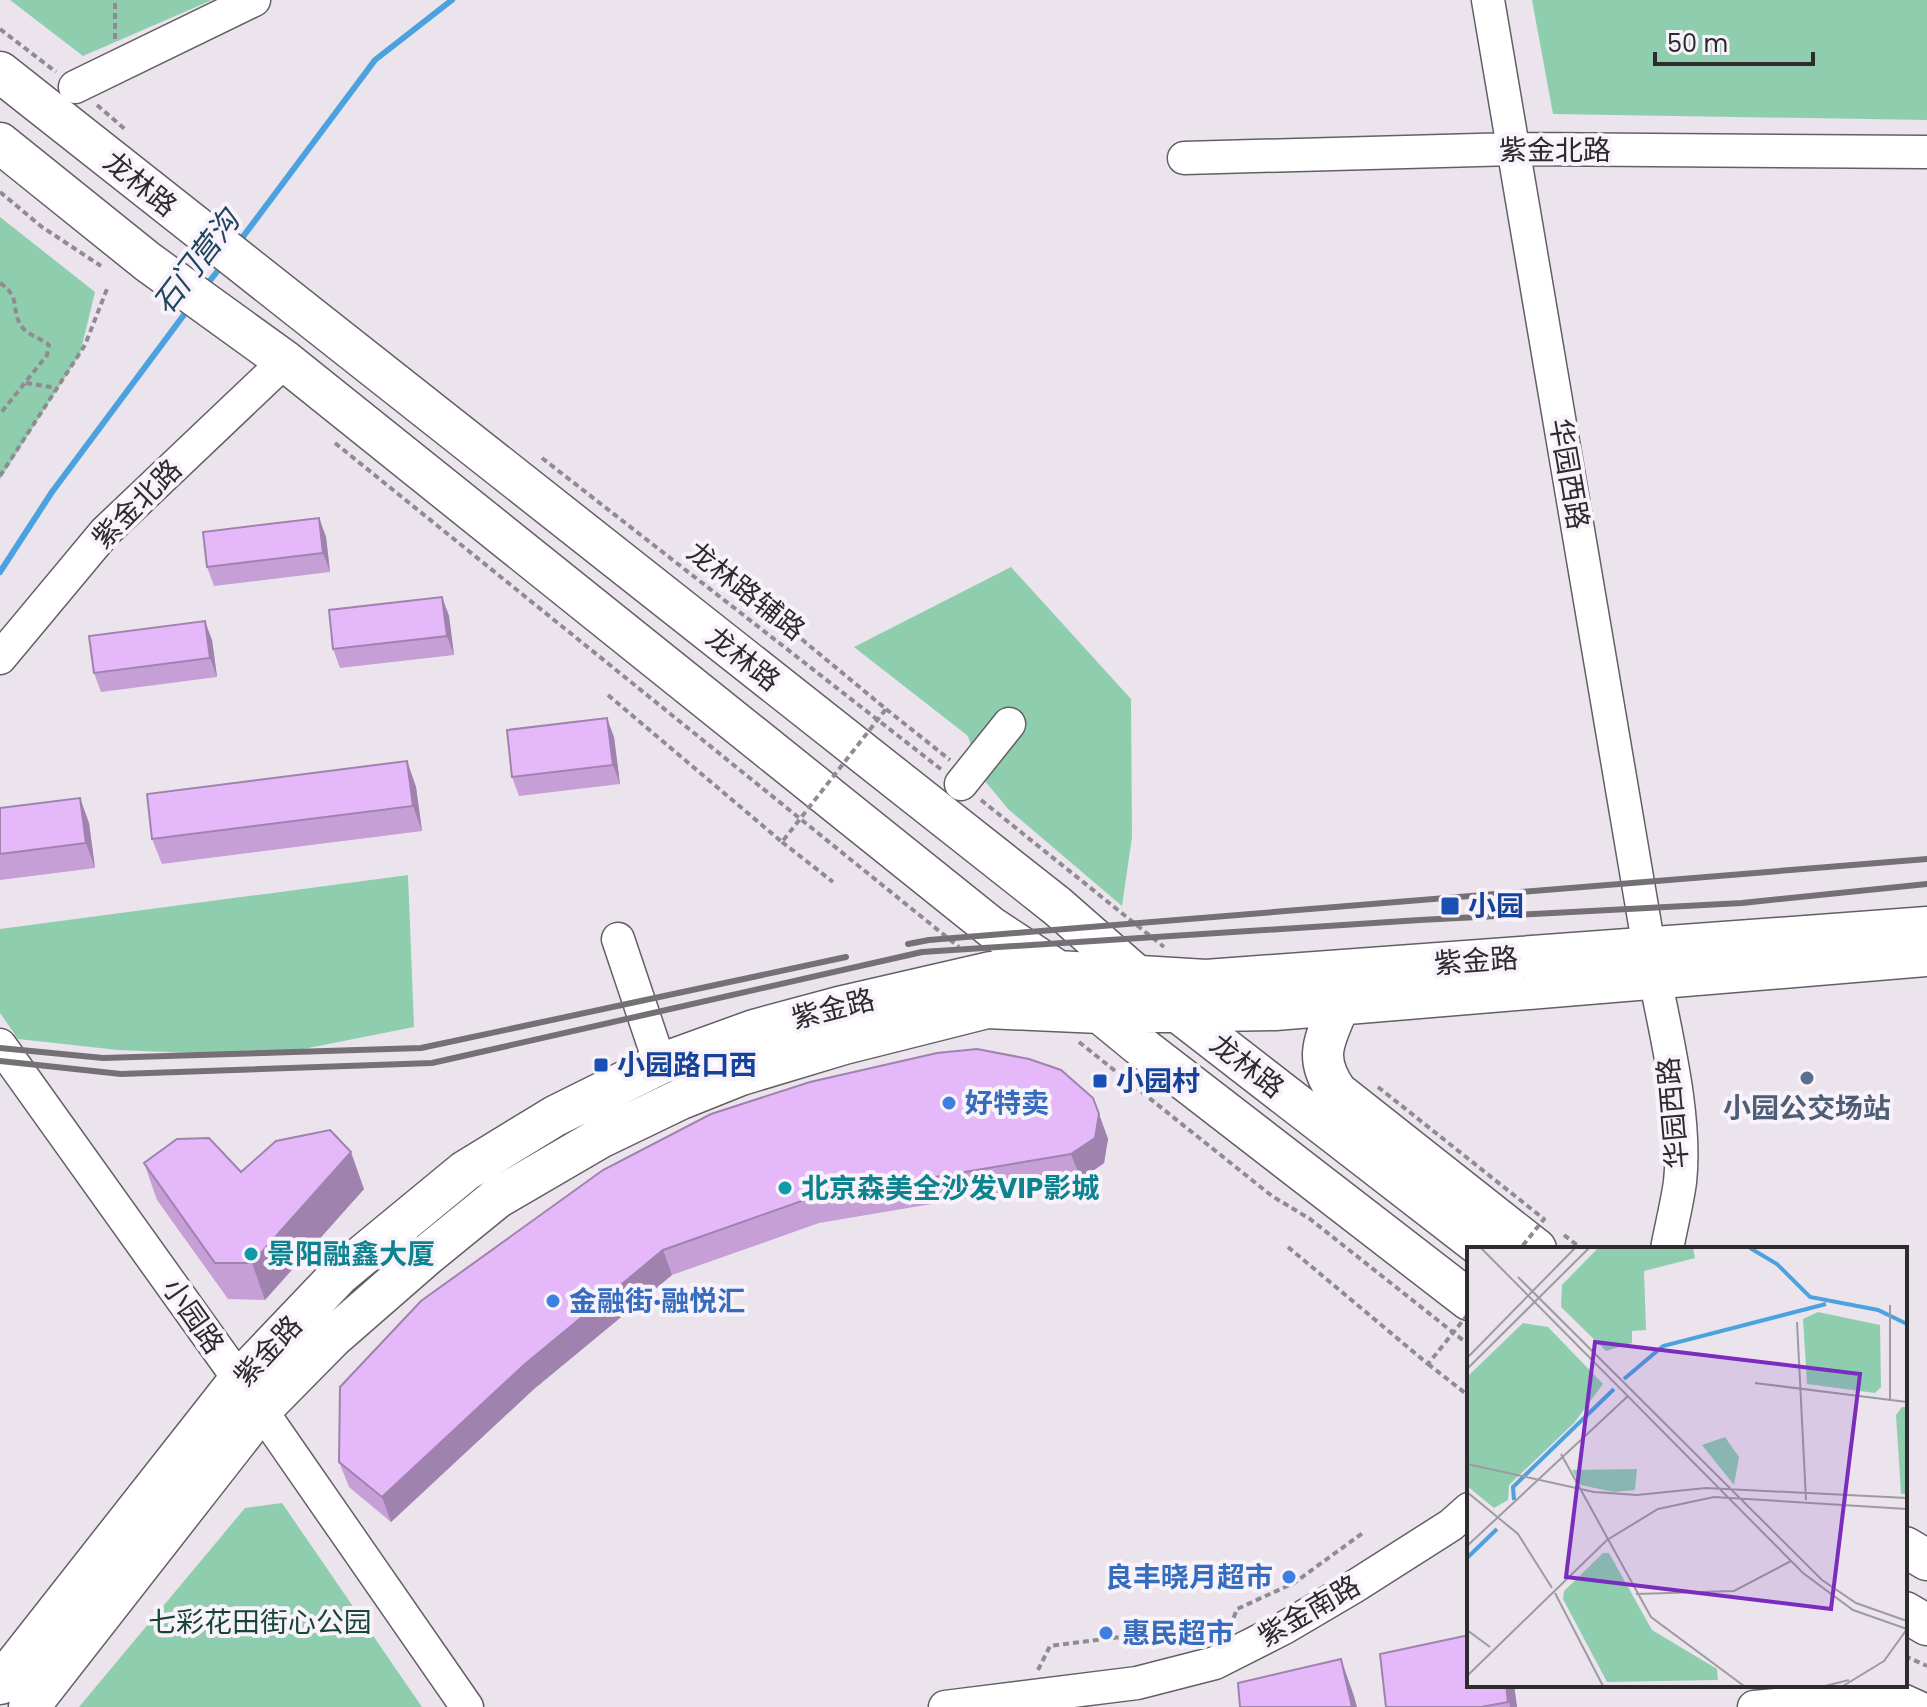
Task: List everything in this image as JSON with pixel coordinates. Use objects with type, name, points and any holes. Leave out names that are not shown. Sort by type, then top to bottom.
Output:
[{"type":"main road","name":"龙林路","points":[[0,72],[1036,890],[1179,1013],[1481,1247]]},
{"type":"main road","name":"龙林路","points":[[0,143],[148,262],[285,361],[991,927],[1058,971],[1087,1026],[1467,1299]]},
{"type":"main road","name":"紫金路","points":[[0,1684],[250,1395],[333,1337],[497,1198],[600,1138],[681,1099],[741,1075],[844,1044],[987,1008],[1087,1026],[1179,1013],[1339,1006],[1927,927]]},
{"type":"main road","name":"紫金路","points":[[29,1707],[250,1395],[340,1274],[465,1171],[555,1116],[660,1064],[768,1026],[991,972],[1058,971],[1206,980],[1927,956]]},
{"type":"main road","points":[[1339,1006],[1324,1042],[1322,1061],[1326,1077],[1337,1092],[1533,1247]]},
{"type":"main road","points":[[1907,1548],[1927,1560]]},
{"type":"main road","points":[[1907,1613],[1927,1625]]},
{"type":"street","points":[[75,87],[254,0]]},
{"type":"street","name":"华园西路","points":[[1488,0],[1678,1115],[1680,1181],[1667,1247]]},
{"type":"street","name":"紫金北路","points":[[1184,158],[1514,149],[1927,152]]},
{"type":"street","name":"紫金北路","points":[[0,658],[105,532],[285,361]]},
{"type":"street","points":[[961,784],[1009,724]]},
{"type":"street","points":[[618,939],[660,1064]]},
{"type":"street","name":"小园路","points":[[0,1045],[250,1395],[467,1707]]},
{"type":"street","name":"紫金南路","points":[[945,1707],[1025,1697],[1114,1696],[1137,1683],[1215,1663],[1284,1628],[1352,1588],[1451,1525],[1467,1511]]},
{"type":"street","points":[[1754,1707],[1889,1694],[1918,1707]]},
{"type":"path","name":"龙林路","points":[[0,29],[132,135]]},
{"type":"path","points":[[0,192],[42,227],[106,269]]},
{"type":"path","points":[[0,283],[15,298],[18,321],[25,331],[49,345],[47,355],[0,414]]},
{"type":"path","points":[[0,476],[85,345],[107,289]]},
{"type":"path","points":[[26,383],[57,388]]},
{"type":"path","points":[[324,434],[991,972]]},
{"type":"path","name":"龙林路辅路","points":[[532,451],[961,784],[1172,953]]},
{"type":"path","points":[[713,566],[940,753]]},
{"type":"path","points":[[608,695],[833,882]]},
{"type":"path","points":[[782,842],[886,709]]},
{"type":"path","points":[[1087,1026],[1272,1196],[1310,1219],[1467,1343]]},
{"type":"path","points":[[1378,1087],[1544,1219],[1522,1247]]},
{"type":"path","points":[[1288,1247],[1467,1394]]},
{"type":"path","points":[[1428,1364],[1467,1315]]},
{"type":"path","points":[[1025,1697],[1050,1646],[1175,1630],[1215,1663],[1237,1609],[1294,1583],[1364,1532]]},
{"type":"path","points":[[1907,1657],[1927,1666]]},
{"type":"green space","points":[[10,0],[212,0],[83,56]]},
{"type":"green space","points":[[1532,0],[1927,0],[1927,120],[1553,114]]},
{"type":"green space","points":[[0,217],[95,292],[80,354],[0,479]]},
{"type":"green space","points":[[1011,567],[1131,699],[1132,837],[1122,906],[1008,809],[980,775],[968,736],[854,647]]},
{"type":"green space","points":[[408,875],[414,1027],[268,1056],[118,1050],[18,1039],[0,1013],[0,929]]},
{"type":"green space","name":"七彩花田街心公园","points":[[282,1503],[422,1707],[79,1707],[245,1508]]},
{"type":"building","points":[[319,518],[323,553],[207,567],[203,532]]},
{"type":"building","points":[[442,597],[447,636],[333,649],[329,610]]},
{"type":"building","points":[[205,621],[210,658],[94,673],[89,636]]},
{"type":"building","points":[[607,718],[613,765],[512,777],[507,730]]},
{"type":"building","points":[[407,761],[413,806],[152,839],[147,794]]},
{"type":"building","points":[[80,798],[86,843],[0,854],[0,808]]},
{"type":"building","name":"金融街·融悦汇","points":[[977,1049],[1029,1059],[1061,1070],[1093,1098],[1099,1114],[1095,1138],[1071,1154],[810,1198],[663,1250],[525,1364],[382,1497],[339,1462],[340,1387],[421,1301],[603,1170],[711,1114],[810,1082],[937,1053]]},
{"type":"building","points":[[330,1130],[351,1152],[252,1263],[215,1263],[144,1163],[177,1139],[209,1138],[241,1172],[276,1141]]},
{"type":"building","points":[[1467,1635],[1467,1687],[1506,1687],[1508,1702],[1481,1707],[1386,1707],[1380,1654]]},
{"type":"building","points":[[1341,1659],[1352,1707],[1240,1707],[1238,1683]]},
{"type":"waterway","name":"石门营沟","points":[[239,242],[375,60],[452,0]]},
{"type":"waterway","name":"石门营沟","points":[[205,287],[223,264]]},
{"type":"waterway","name":"石门营沟","points":[[0,572],[52,492],[189,308]]},
{"type":"railway","points":[[908,944],[1927,859]]},
{"type":"railway","points":[[0,1061],[121,1074],[432,1063],[922,952],[1742,903],[1927,884]]},
{"type":"railway","points":[[0,1048],[103,1058],[421,1048],[846,957]]},
{"type":"place","name":"小园","points":[[1450,906]]},
{"type":"place","name":"小园路口西","points":[[601,1065]]},
{"type":"place","name":"小园公交场站","points":[[1807,1078]]},
{"type":"place","name":"小园村","points":[[1100,1081]]},
{"type":"place","name":"好特卖","points":[[949,1103]]},
{"type":"place","name":"北京森美全沙发VIP影城","points":[[785,1188]]},
{"type":"place","name":"景阳融鑫大厦","points":[[251,1254]]},
{"type":"place","name":"金融街·融悦汇","points":[[553,1301]]},
{"type":"place","name":"良丰晓月超市","points":[[1289,1577]]},
{"type":"place","name":"惠民超市","points":[[1106,1633]]}]
